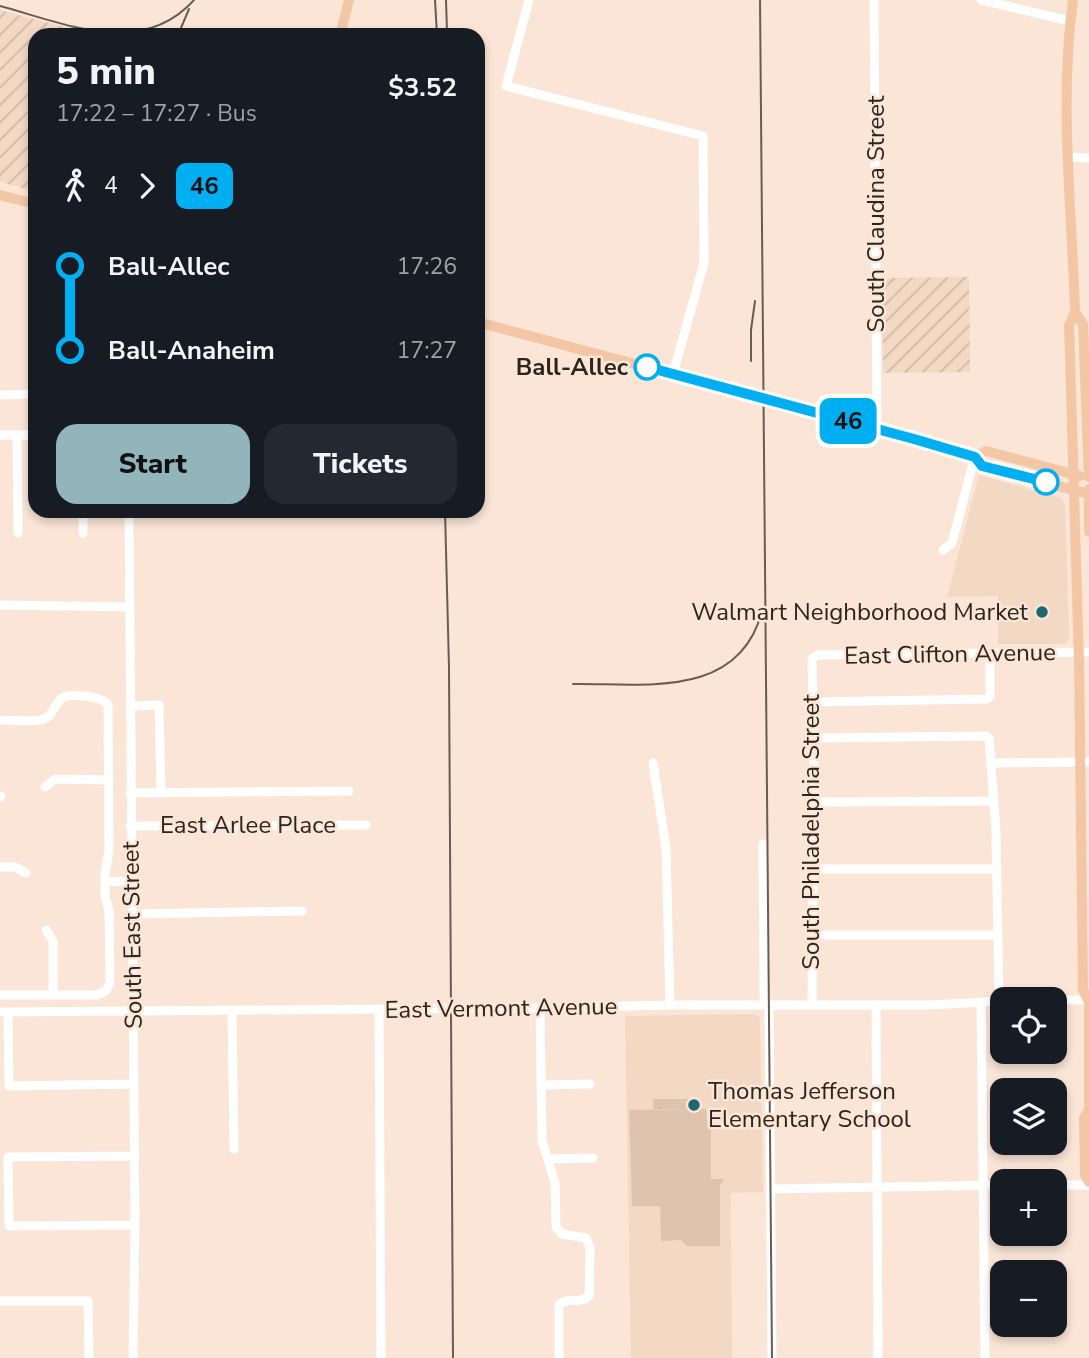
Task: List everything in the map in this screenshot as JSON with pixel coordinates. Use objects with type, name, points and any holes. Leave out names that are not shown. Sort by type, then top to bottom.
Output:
[{"type":"main road","points":[[342,28],[349,0]]},
{"type":"main road","points":[[1073,0],[1068,66],[1075,312],[1069,325],[1084,653],[1080,716],[1084,762],[1083,989],[1089,999],[1089,1110],[1084,1118],[1085,1175],[1089,1183]]},
{"type":"main road","points":[[0,195],[28,202]]},
{"type":"main road","points":[[1075,312],[1083,324],[1089,532]]},
{"type":"main road","points":[[485,323],[877,429],[975,457],[982,466],[1089,494]]},
{"type":"main road","points":[[975,457],[986,451],[1089,479]]},
{"type":"main road","points":[[1080,716],[1085,722],[1086,737],[1089,741]]},
{"type":"street","points":[[529,0],[506,86],[703,136],[704,263],[673,374]]},
{"type":"street","name":"South Claudina Street","points":[[874,0],[877,429]]},
{"type":"street","points":[[981,0],[1070,21]]},
{"type":"street","points":[[1069,157],[1089,158]]},
{"type":"street","points":[[0,395],[28,394]]},
{"type":"street","points":[[0,435],[28,435]]},
{"type":"street","points":[[17,435],[18,533]]},
{"type":"street","points":[[943,550],[952,543],[975,457]]},
{"type":"street","points":[[83,518],[83,533]]},
{"type":"street","name":"South East Street","points":[[129,518],[135,1225],[133,1358]]},
{"type":"street","points":[[0,605],[130,607]]},
{"type":"street","name":"East Clifton Avenue","points":[[812,659],[818,655],[1084,653]]},
{"type":"street","points":[[811,702],[985,700],[990,696],[990,654]]},
{"type":"street","name":"South Philadelphia Street","points":[[812,659],[812,1006]]},
{"type":"street","points":[[0,720],[49,721],[62,698],[94,697],[105,700],[108,710],[109,780],[109,851],[105,865],[105,897],[109,911],[110,958],[110,982],[106,991],[96,995],[0,995]]},
{"type":"street","points":[[130,706],[159,705],[161,792]]},
{"type":"street","points":[[814,738],[989,738],[1000,987]]},
{"type":"street","points":[[992,763],[1084,762]]},
{"type":"street","points":[[653,763],[666,848],[670,1005]]},
{"type":"street","points":[[45,787],[55,779],[109,780]]},
{"type":"street","points":[[130,793],[349,791]]},
{"type":"street","points":[[813,802],[993,801]]},
{"type":"street","name":"East Arlee Place","points":[[130,826],[366,825]]},
{"type":"street","points":[[763,844],[764,997],[769,1006],[772,1358]]},
{"type":"street","points":[[0,867],[15,867],[26,873]]},
{"type":"street","points":[[812,869],[996,869]]},
{"type":"street","points":[[105,882],[131,881]]},
{"type":"street","points":[[131,914],[302,911]]},
{"type":"street","points":[[46,930],[52,941],[53,995]]},
{"type":"street","points":[[812,935],[998,935]]},
{"type":"street","points":[[1067,1000],[1089,999]]},
{"type":"street","points":[[981,1002],[985,1358]]},
{"type":"street","name":"East Vermont Avenue","points":[[4,1012],[812,1006],[990,1002]]},
{"type":"street","points":[[876,1005],[878,1358]]},
{"type":"street","points":[[540,1008],[542,1142],[555,1188],[556,1227],[562,1234],[586,1238],[589,1244],[589,1296],[584,1300],[563,1301],[559,1305],[559,1358]]},
{"type":"street","points":[[379,1009],[381,1358]]},
{"type":"street","points":[[232,1011],[234,1149]]},
{"type":"street","points":[[4,1012],[9,1086],[133,1084]]},
{"type":"street","points":[[541,1084],[590,1084]]},
{"type":"street","points":[[134,1156],[8,1157],[9,1226],[135,1225]]},
{"type":"street","points":[[548,1159],[593,1157]]},
{"type":"street","points":[[1067,1184],[1089,1183]]},
{"type":"street","points":[[770,1189],[990,1185]]},
{"type":"street","points":[[0,1301],[88,1301],[89,1358]]},
{"type":"shaded area","points":[[0,10],[68,28],[28,28],[28,189],[0,182]]},
{"type":"shaded area","points":[[969,277],[970,372],[883,373],[882,278]]},
{"type":"shaded area","points":[[979,475],[1061,498],[1065,504],[1069,638],[1065,644],[998,644],[998,596],[947,597]]},
{"type":"shaded area","name":"Thomas Jefferson Elementary School","points":[[756,1014],[760,1018],[763,1192],[731,1193],[732,1358],[631,1358],[625,1016]]},
{"type":"green space","points":[[653,1099],[693,1099],[693,1109],[653,1109]]},
{"type":"green space","points":[[706,1109],[707,1119],[711,1119],[711,1179],[725,1179],[720,1185],[720,1246],[687,1246],[681,1240],[661,1241],[660,1206],[632,1206],[629,1110]]},
{"type":"railway","points":[[150,28],[173,18],[194,0]]},
{"type":"railway","points":[[435,0],[437,28]]},
{"type":"railway","points":[[446,0],[447,28]]},
{"type":"railway","points":[[760,0],[772,1358]]},
{"type":"railway","points":[[0,6],[81,28]]},
{"type":"railway","points":[[181,28],[189,9]]},
{"type":"railway","points":[[751,361],[755,301]]},
{"type":"railway","points":[[445,518],[449,668],[453,1358]]},
{"type":"railway","points":[[573,684],[658,684],[711,673],[733,660],[750,640],[762,611]]},
{"type":"bus line","name":"46","points":[[647,367],[914,439],[975,457],[982,466],[1046,482]]},
{"type":"place","name":"Ball-Allec","points":[[647,367]]},
{"type":"place","name":"Walmart Neighborhood Market","points":[[1042,612]]},
{"type":"place","name":"Thomas Jefferson Elementary School","points":[[694,1105]]}]
